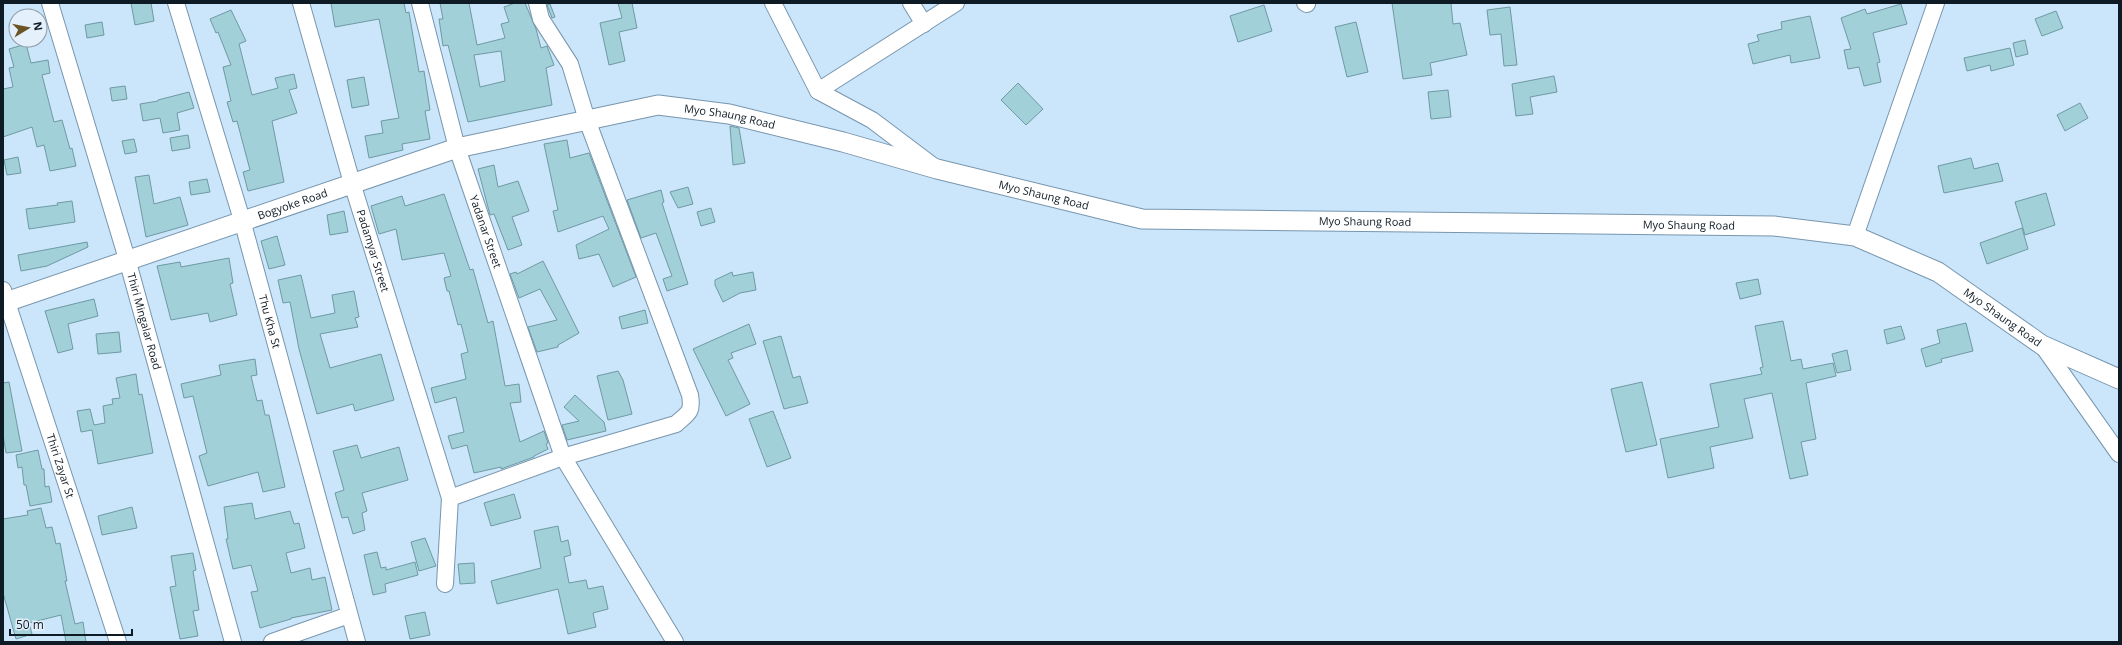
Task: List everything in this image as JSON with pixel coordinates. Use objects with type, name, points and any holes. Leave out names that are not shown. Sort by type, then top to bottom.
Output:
[{"type":"street","name":"Thiri Mingalar Road","points":[[50,3],[127,259],[233,642]]},
{"type":"street","name":"Thu Kha St","points":[[176,3],[242,220],[357,642]]},
{"type":"street","name":"Padamyar Street","points":[[301,3],[352,184],[450,498]]},
{"type":"street","name":"Yadanar Street","points":[[420,3],[457,148],[563,457],[675,642]]},
{"type":"street","points":[[445,584],[450,498],[563,457],[676,424],[690,412],[692,406],[690,395],[587,120],[570,64],[541,19],[537,3]]},
{"type":"street","points":[[773,3],[818,91],[872,120],[937,170]]},
{"type":"street","points":[[911,3],[924,24]]},
{"type":"street","points":[[818,91],[956,3]]},
{"type":"street","points":[[1856,236],[1936,3]]},
{"type":"street","name":"Myo Shaung Road","points":[[587,120],[658,104],[728,114],[843,142],[937,170],[1142,219],[1774,226],[1856,236],[1938,272],[2042,345],[2119,379]]},
{"type":"street","name":"Bogyoke Road","points":[[4,298],[127,259],[457,148],[587,120]]},
{"type":"street","name":"Thiri Zayar St","points":[[4,298],[118,642]]},
{"type":"street","points":[[2042,345],[2119,454]]},
{"type":"street","points":[[272,642],[349,615]]},
{"type":"building","points":[[131,3],[151,3],[154,21],[135,25]]},
{"type":"building","points":[[331,3],[404,3],[406,13],[409,12],[419,72],[424,71],[430,110],[425,111],[430,139],[402,144],[403,150],[369,158],[365,136],[383,133],[381,121],[399,118],[379,19],[335,27]]},
{"type":"building","points":[[440,3],[469,3],[477,45],[505,38],[501,24],[509,22],[504,7],[515,3],[525,3],[536,29],[541,48],[547,46],[554,65],[546,68],[552,105],[468,122],[448,45],[443,46],[439,19],[443,19]],"holes":[[[501,51],[505,81],[480,87],[474,55]]]},
{"type":"building","points":[[618,3],[632,3],[637,28],[619,32],[625,61],[609,65],[600,23],[622,18]]},
{"type":"building","points":[[1392,3],[1451,3],[1453,24],[1460,23],[1467,55],[1430,63],[1432,75],[1403,79]]},
{"type":"building","points":[[550,4],[555,17],[552,18],[547,5]]},
{"type":"building","points":[[1901,4],[1907,24],[1873,33],[1880,62],[1877,63],[1881,82],[1864,86],[1859,67],[1848,69],[1844,50],[1851,49],[1841,18],[1865,9],[1867,14]]},
{"type":"building","points":[[1264,5],[1272,31],[1238,42],[1230,16]]},
{"type":"building","points":[[1510,7],[1517,65],[1504,66],[1501,34],[1490,35],[1487,10]]},
{"type":"building","points":[[231,10],[246,41],[239,44],[252,95],[278,88],[275,78],[294,74],[297,88],[289,90],[297,113],[272,121],[284,182],[248,191],[243,172],[250,170],[237,121],[233,122],[227,102],[231,101],[223,67],[231,65],[218,32],[216,33],[210,19]]},
{"type":"building","points":[[2056,11],[2063,28],[2042,36],[2035,19]]},
{"type":"building","points":[[1810,16],[1820,58],[1791,63],[1790,55],[1753,64],[1748,44],[1759,41],[1757,35],[1782,29],[1781,22]]},
{"type":"building","points":[[102,22],[104,35],[87,38],[85,25]]},
{"type":"building","points":[[1356,22],[1368,72],[1347,77],[1335,27]]},
{"type":"building","points":[[2025,40],[2028,54],[2016,57],[2013,43]]},
{"type":"building","points":[[27,48],[31,63],[48,60],[50,73],[42,75],[54,122],[62,120],[70,149],[72,148],[76,166],[50,171],[44,145],[37,147],[32,127],[3,137],[3,89],[13,87],[9,68],[14,67],[9,49]]},
{"type":"building","points":[[2010,48],[2014,65],[1991,71],[1990,65],[1967,71],[1964,58]]},
{"type":"building","points":[[1554,76],[1557,92],[1530,97],[1533,114],[1516,116],[1512,84]]},
{"type":"building","points":[[364,77],[369,105],[352,108],[347,80]]},
{"type":"building","points":[[1018,83],[1043,109],[1026,125],[1001,100]]},
{"type":"building","points":[[125,86],[127,99],[112,101],[110,88]]},
{"type":"building","points":[[1448,90],[1451,117],[1431,119],[1428,92]]},
{"type":"building","points":[[189,92],[194,108],[177,113],[180,130],[163,133],[160,118],[143,121],[140,104],[158,101]]},
{"type":"building","points":[[2080,103],[2088,118],[2065,131],[2057,115]]},
{"type":"building","points":[[730,126],[739,128],[745,163],[733,165]]},
{"type":"building","points":[[188,135],[190,148],[172,151],[170,138]]},
{"type":"building","points":[[134,139],[137,152],[125,154],[122,141]]},
{"type":"building","points":[[567,140],[570,158],[589,153],[636,277],[613,287],[599,254],[579,259],[576,245],[609,229],[603,216],[558,232],[553,211],[558,210],[544,144]]},
{"type":"building","points":[[18,157],[21,173],[7,175],[4,160]]},
{"type":"building","points":[[1971,158],[1974,169],[1998,163],[2003,181],[1944,193],[1938,166]]},
{"type":"building","points":[[494,165],[498,187],[518,181],[529,211],[512,217],[522,245],[508,250],[494,214],[490,215],[478,169]]},
{"type":"building","points":[[149,175],[154,204],[180,197],[188,225],[146,237],[135,177]]},
{"type":"building","points":[[207,179],[210,192],[191,195],[189,182]]},
{"type":"building","points":[[688,187],[693,204],[678,208],[670,192]]},
{"type":"building","points":[[661,190],[664,202],[662,203],[688,284],[667,291],[663,279],[672,276],[656,233],[641,238],[627,200]]},
{"type":"building","points":[[2046,193],[2055,225],[2025,235],[2015,202]]},
{"type":"building","points":[[444,194],[470,270],[473,269],[488,323],[493,321],[505,386],[519,384],[521,402],[510,403],[520,442],[544,431],[548,443],[546,444],[548,449],[534,457],[501,469],[501,467],[474,473],[467,445],[452,449],[448,436],[464,432],[456,397],[435,403],[431,388],[466,379],[461,354],[468,352],[461,324],[458,325],[449,291],[447,291],[444,278],[451,276],[444,253],[402,260],[396,229],[379,234],[371,206],[402,196],[405,206]]},
{"type":"building","points":[[72,201],[75,222],[29,229],[26,209],[58,205],[57,203]]},
{"type":"building","points":[[711,208],[715,222],[701,226],[697,212]]},
{"type":"building","points":[[344,211],[348,232],[330,235],[327,215]]},
{"type":"building","points":[[2022,228],[2028,249],[1987,264],[1980,243]]},
{"type":"building","points":[[277,236],[285,265],[269,269],[261,241]]},
{"type":"building","points":[[87,242],[88,247],[47,266],[21,271],[18,255]]},
{"type":"building","points":[[229,258],[233,283],[230,284],[237,315],[210,322],[208,313],[171,320],[157,266],[180,262],[181,267]]},
{"type":"building","points":[[543,261],[579,333],[558,345],[558,347],[537,352],[528,327],[557,320],[540,289],[519,298],[510,274],[516,272],[517,274]]},
{"type":"building","points":[[732,272],[733,276],[753,272],[756,290],[740,293],[723,302],[715,285],[715,280]]},
{"type":"building","points":[[301,275],[311,318],[335,313],[332,295],[354,291],[359,317],[355,318],[358,327],[320,334],[330,368],[381,354],[394,400],[355,411],[353,404],[317,414],[299,349],[290,302],[283,303],[278,280]]},
{"type":"building","points":[[1758,279],[1761,294],[1740,299],[1736,283]]},
{"type":"building","points":[[94,299],[98,316],[68,324],[73,349],[58,353],[45,311]]},
{"type":"building","points":[[645,310],[648,323],[622,329],[619,317]]},
{"type":"building","points":[[1783,321],[1791,361],[1801,359],[1803,369],[1833,363],[1836,376],[1806,383],[1816,439],[1801,442],[1808,475],[1790,479],[1772,393],[1744,399],[1753,438],[1710,447],[1714,468],[1668,478],[1660,439],[1719,427],[1710,384],[1762,374],[1760,368],[1763,367],[1755,326]]},
{"type":"building","points":[[1966,323],[1973,351],[1941,359],[1942,362],[1926,367],[1921,349],[1940,343],[1937,330]]},
{"type":"building","points":[[749,324],[756,344],[731,353],[733,358],[728,360],[750,404],[726,416],[693,349]]},
{"type":"building","points":[[1901,326],[1905,339],[1887,344],[1884,330]]},
{"type":"building","points":[[119,332],[121,352],[98,354],[96,334]]},
{"type":"building","points":[[781,336],[793,378],[800,376],[808,403],[784,409],[763,341]]},
{"type":"building","points":[[1847,350],[1851,370],[1837,373],[1832,354]]},
{"type":"building","points":[[255,359],[257,375],[251,376],[257,401],[262,400],[265,415],[269,415],[285,487],[263,492],[258,472],[208,486],[199,456],[207,453],[193,396],[184,398],[181,384],[221,375],[219,365]]},
{"type":"building","points":[[618,371],[623,380],[632,414],[608,420],[597,376]]},
{"type":"building","points":[[136,374],[139,395],[142,394],[153,453],[98,464],[92,430],[81,432],[77,411],[90,409],[94,425],[105,423],[103,406],[113,404],[112,399],[120,398],[116,378]]},
{"type":"building","points":[[9,382],[22,451],[6,453],[3,435],[3,383]]},
{"type":"building","points":[[1642,382],[1657,445],[1626,452],[1611,389]]},
{"type":"building","points":[[575,395],[604,422],[606,431],[567,440],[562,425],[579,421],[564,407]]},
{"type":"building","points":[[773,411],[791,458],[767,467],[749,419]]},
{"type":"building","points":[[357,445],[361,458],[399,447],[408,480],[362,493],[367,511],[362,513],[365,530],[353,534],[348,517],[342,518],[335,493],[344,490],[333,451]]},
{"type":"building","points":[[38,450],[42,469],[44,469],[45,487],[49,486],[52,502],[30,506],[26,485],[24,485],[22,467],[18,468],[16,455]]},
{"type":"building","points":[[514,494],[521,518],[491,526],[484,503]]},
{"type":"building","points":[[252,503],[255,519],[290,511],[294,524],[299,523],[305,548],[286,553],[291,573],[310,568],[312,580],[325,577],[332,610],[291,618],[260,628],[251,592],[258,591],[251,565],[233,569],[226,539],[228,539],[224,507]]},
{"type":"building","points":[[132,507],[137,528],[102,535],[98,516]]},
{"type":"building","points":[[41,508],[46,528],[52,527],[56,544],[60,543],[67,581],[65,581],[75,624],[83,622],[86,642],[66,642],[61,615],[29,623],[32,634],[16,639],[3,593],[3,519],[28,515],[27,511]]},
{"type":"building","points":[[558,526],[561,542],[568,540],[571,555],[564,557],[569,583],[586,580],[588,589],[603,586],[608,609],[593,613],[596,627],[568,634],[558,589],[497,604],[491,581],[541,568],[534,531]]},
{"type":"building","points":[[425,538],[436,566],[419,571],[411,542]]},
{"type":"building","points":[[377,552],[381,568],[386,567],[386,570],[415,562],[418,575],[385,584],[386,592],[373,595],[364,555]]},
{"type":"building","points":[[193,553],[196,570],[193,571],[199,610],[193,611],[198,636],[180,639],[170,587],[176,586],[171,556]]},
{"type":"building","points":[[474,563],[475,583],[460,584],[458,564]]},
{"type":"building","points":[[425,612],[430,635],[410,639],[405,616]]}]
